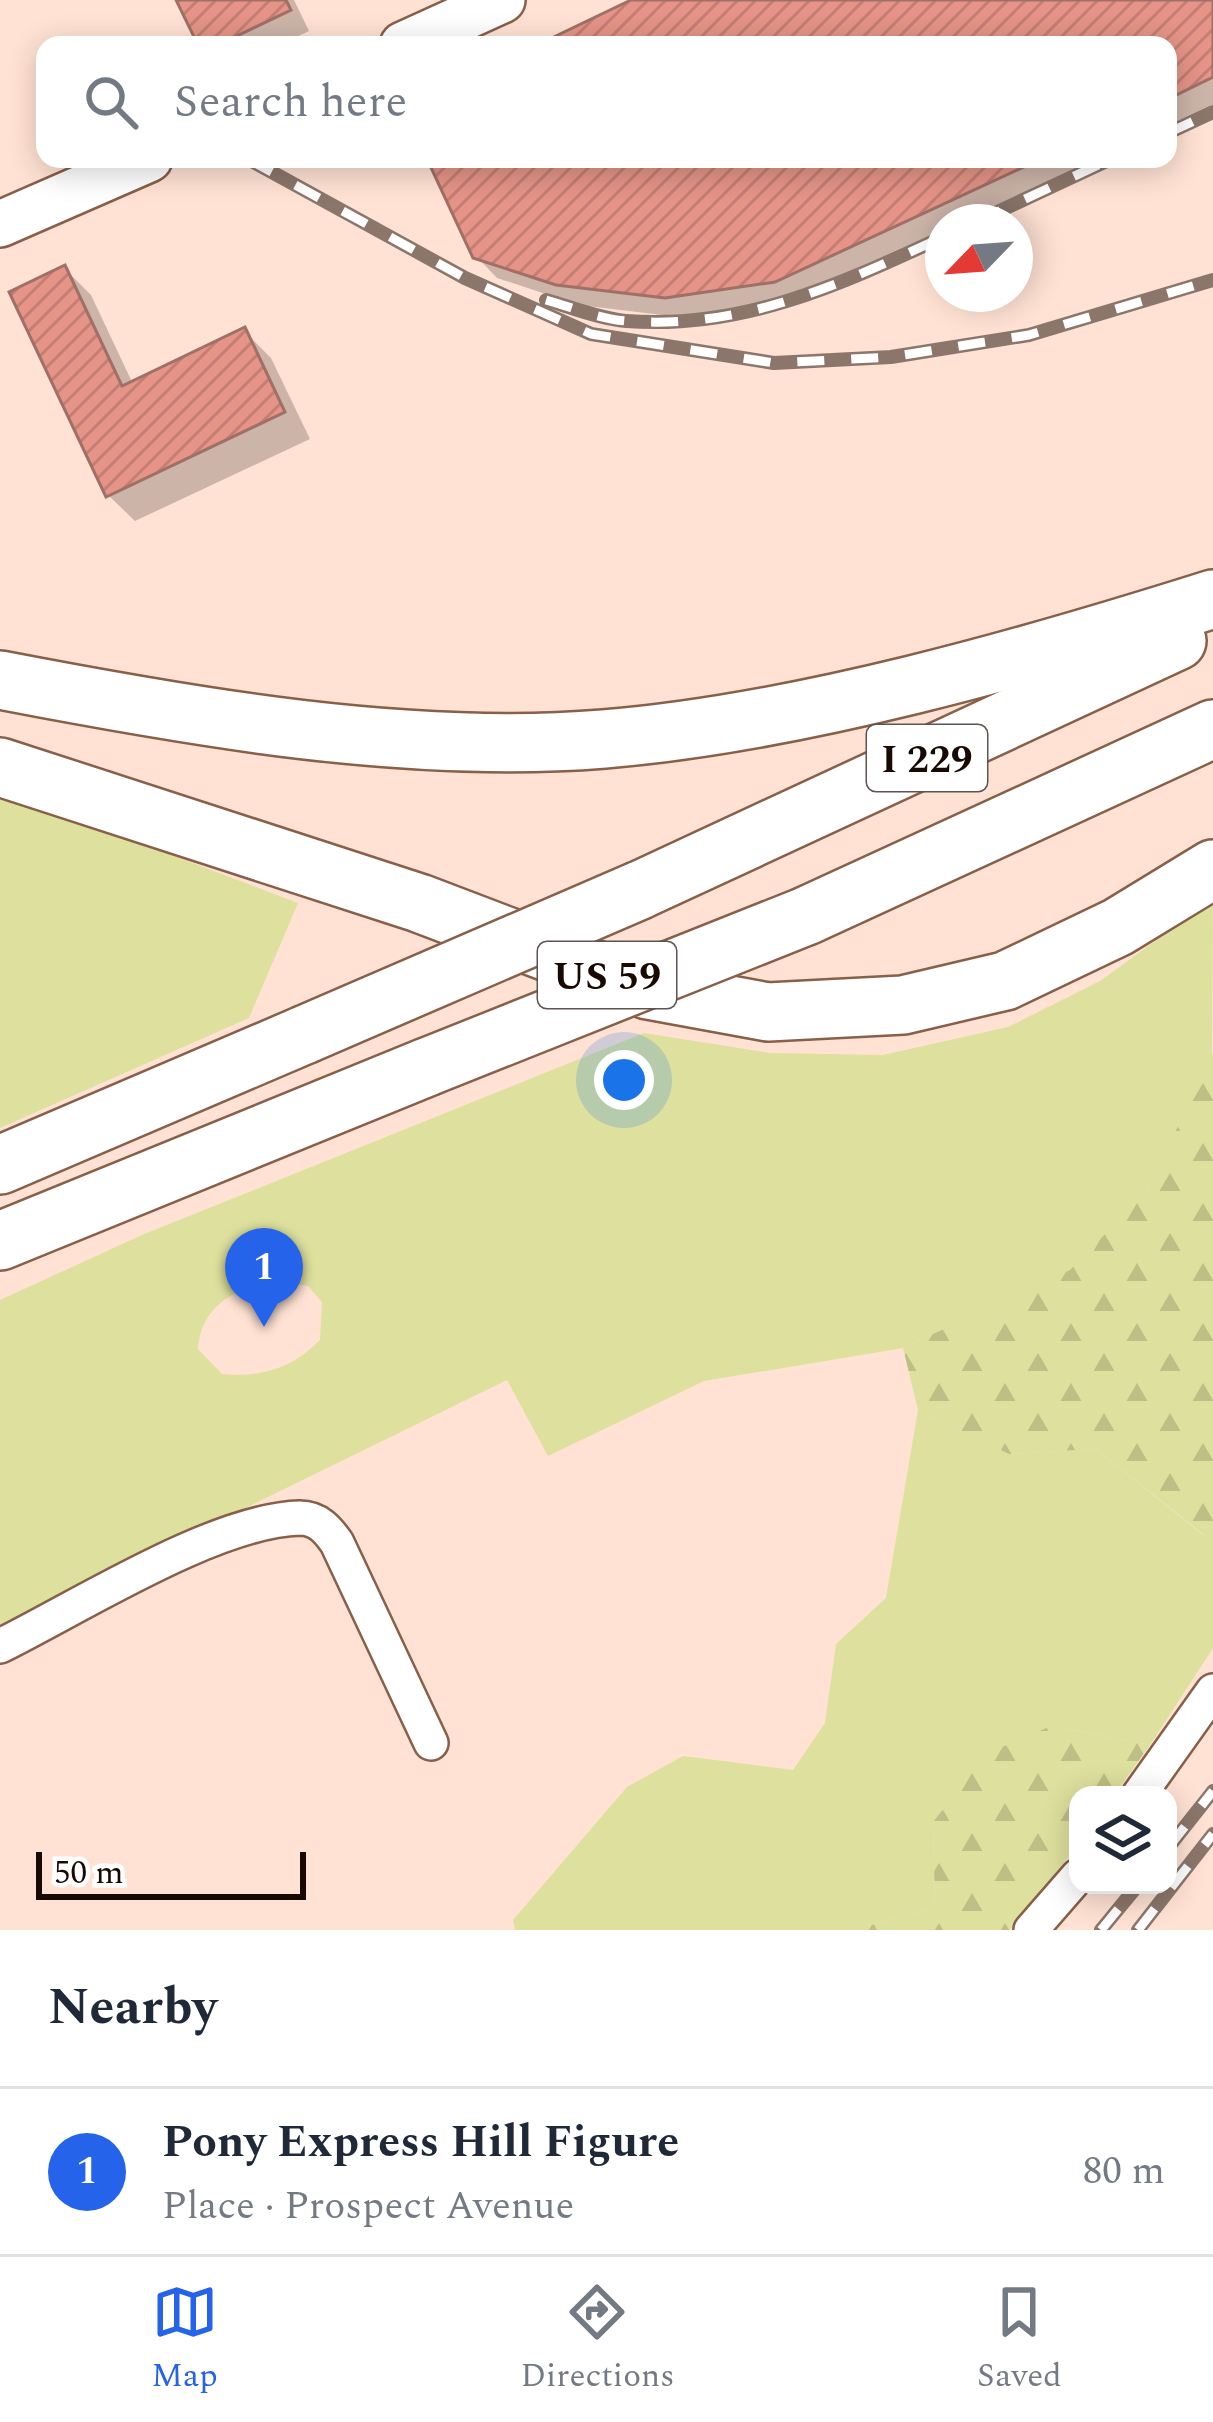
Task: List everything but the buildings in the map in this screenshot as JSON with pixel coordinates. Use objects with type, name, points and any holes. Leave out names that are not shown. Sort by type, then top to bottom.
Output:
[{"type":"highway","points":[[0,680],[160,711],[366,733],[504,742],[605,739],[778,713],[1094,637],[1213,599]]},
{"type":"highway","name":"I 229","points":[[0,1165],[640,890],[1213,624]]},
{"type":"highway","name":"I 229","points":[[0,1241],[806,916],[1213,729]]},
{"type":"highway","name":"US 59","points":[[0,767],[419,903],[648,990],[768,1012],[904,1005],[1005,981],[1118,927],[1213,869]]},
{"type":"main road","points":[[423,36],[502,0]]},
{"type":"main road","points":[[0,224],[128,168]]},
{"type":"street","points":[[0,1646],[225,1534],[303,1518],[325,1526],[337,1543],[431,1743]]},
{"type":"street","points":[[1145,1786],[1213,1691]]},
{"type":"street","points":[[1031,1930],[1069,1886]]},
{"type":"green space","points":[[0,790],[298,903],[249,1018],[0,1128]]},
{"type":"green space","points":[[1213,899],[1212,1057],[1147,1191],[1070,1271],[903,1348],[704,1381],[548,1456],[507,1380],[0,1628],[0,1300],[142,1235],[644,1033],[770,1053],[883,1055],[1008,1027],[1100,981]],"holes":[[[275,1280],[308,1286],[322,1302],[320,1340],[299,1358],[263,1372],[222,1374],[198,1349],[213,1310],[234,1294]]]},
{"type":"green space","points":[[1213,1053],[1213,1523],[1204,1535],[1096,1449],[1009,1454],[918,1410],[903,1348],[1070,1270],[1147,1191]]},
{"type":"green space","points":[[918,1410],[1009,1454],[1096,1449],[1203,1535],[1213,1523],[1213,1648],[1150,1745],[1051,1726],[933,1822],[935,1908],[852,1930],[515,1930],[513,1920],[627,1787],[683,1756],[793,1770],[825,1723],[836,1644],[886,1598]]},
{"type":"green space","points":[[1051,1726],[1150,1745],[1120,1786],[1069,1786],[1069,1856],[1010,1930],[852,1930],[935,1908],[933,1822],[988,1753]]},
{"type":"railway","points":[[1177,129],[1213,112]]},
{"type":"railway","points":[[264,168],[465,278],[591,334],[774,363],[891,357],[1029,335],[1213,280]]},
{"type":"railway","points":[[1015,204],[1092,168]]},
{"type":"railway","points":[[546,300],[626,321],[711,318],[829,287],[925,245]]},
{"type":"railway","points":[[1177,1837],[1213,1791]]},
{"type":"railway","points":[[1138,1930],[1213,1834]]},
{"type":"railway","points":[[1101,1930],[1131,1894]]},
{"type":"place","name":"Pony Express Hill Figure","points":[[264,1327]]}]
